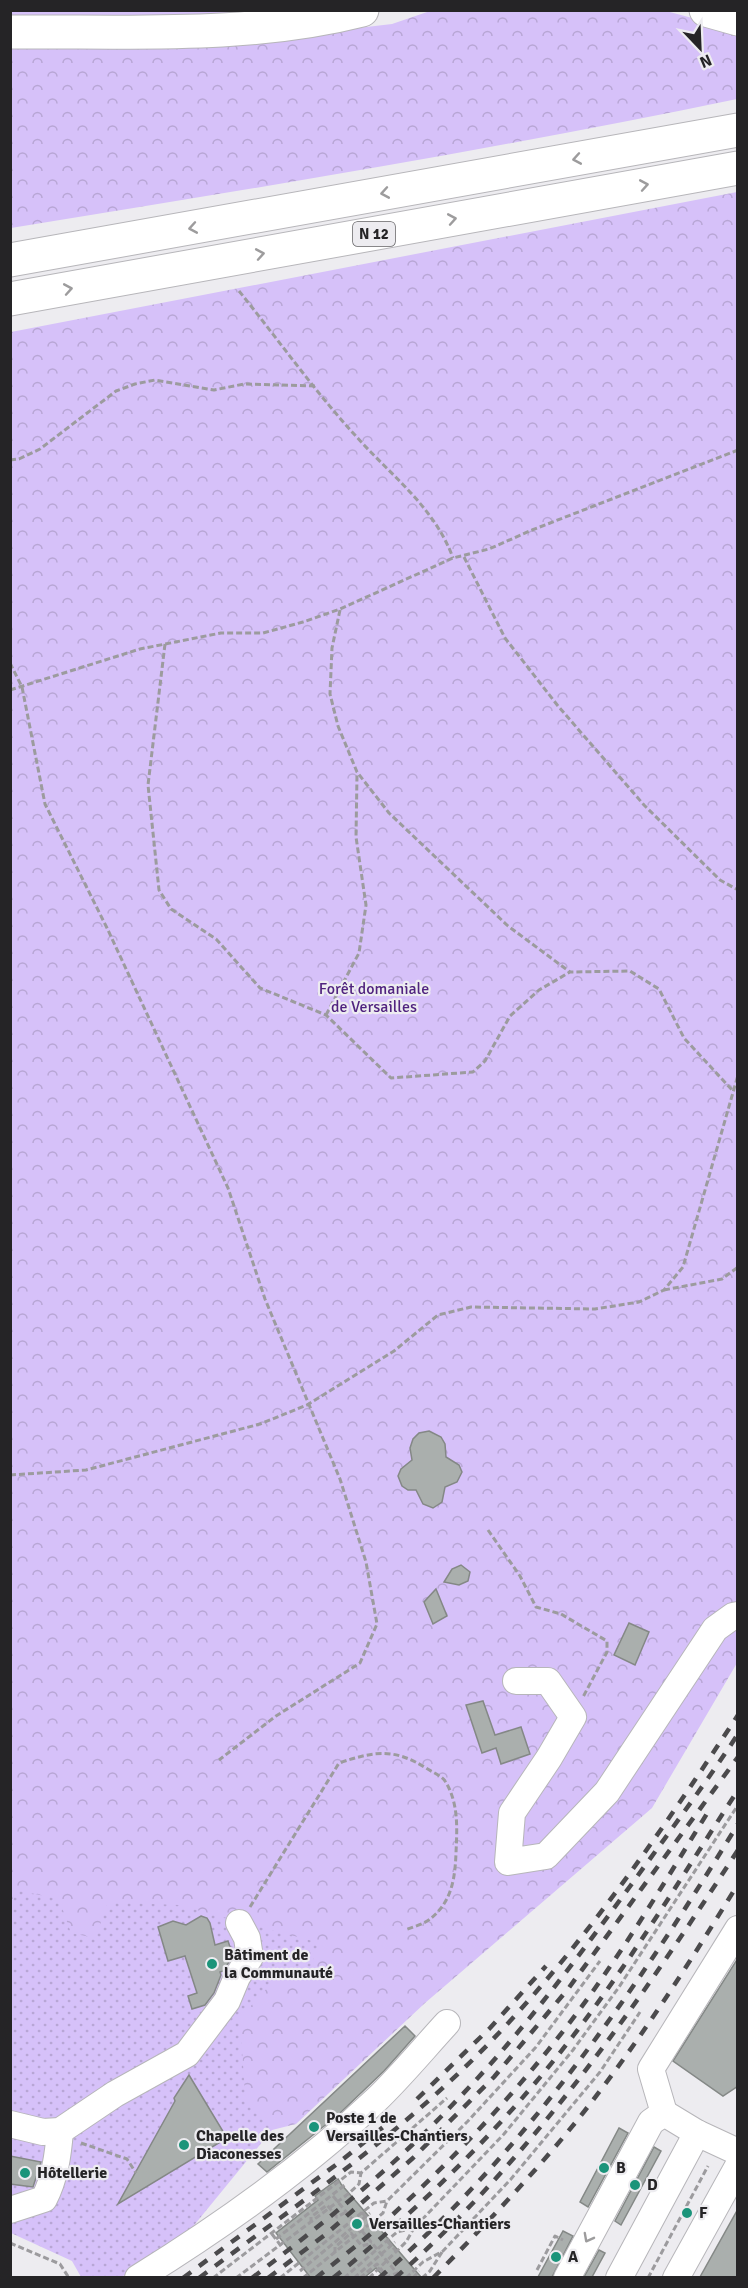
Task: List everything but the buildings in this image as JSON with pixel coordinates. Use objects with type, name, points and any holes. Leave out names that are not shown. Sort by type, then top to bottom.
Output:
[{"type":"main road","points":[[10,32],[193,31],[242,28],[299,23],[362,10]]},
{"type":"main road","points":[[706,10],[738,19]]},
{"type":"main road","name":"N 12","points":[[10,260],[738,130]]},
{"type":"main road","name":"N 12","points":[[10,299],[738,168]]},
{"type":"lane","points":[[516,1681],[548,1681],[573,1717],[512,1813],[508,1862],[546,1856],[607,1792],[715,1629],[738,1615]]},
{"type":"lane","points":[[10,2210],[44,2199],[51,2186],[58,2152],[69,2137],[115,2094],[188,2055],[227,2001],[250,1957],[247,1938],[239,1923]]},
{"type":"lane","points":[[738,1929],[651,2068],[664,2113],[697,2133],[738,2152]]},
{"type":"lane","points":[[138,2277],[190,2246],[254,2201],[346,2127],[378,2098],[447,2023]]},
{"type":"lane","points":[[567,2277],[651,2122],[664,2113]]},
{"type":"lane","points":[[10,2124],[69,2137]]},
{"type":"lane","points":[[619,2277],[697,2133]]},
{"type":"lane","points":[[676,2277],[738,2166]]},
{"type":"path","points":[[239,291],[354,434],[399,479],[434,520],[446,539],[453,558]]},
{"type":"path","points":[[10,460],[19,459],[40,449],[116,391],[135,384],[155,380],[214,390],[244,384],[316,387]]},
{"type":"path","points":[[10,690],[140,649],[221,633],[263,633],[303,622],[340,609],[453,558],[489,549],[738,450]]},
{"type":"path","points":[[464,557],[504,638],[558,706],[644,806],[720,880],[738,890]]},
{"type":"path","points":[[340,609],[332,648],[330,694],[338,726],[357,772],[389,813],[508,926],[570,972]]},
{"type":"path","points":[[165,644],[148,785],[159,890],[171,909],[216,939],[260,988],[327,1015],[391,1078],[473,1072],[485,1060],[510,1016],[538,990],[570,972],[630,971],[659,988],[684,1038],[733,1091]]},
{"type":"path","points":[[10,663],[22,687],[45,804],[107,928],[228,1188],[265,1299],[340,1479],[366,1562],[377,1624],[360,1663],[276,1716],[219,1760]]},
{"type":"path","points":[[327,1015],[359,953],[366,905],[356,837],[357,772]]},
{"type":"path","points":[[664,1290],[683,1267],[738,1075]]},
{"type":"path","points":[[10,1476],[86,1470],[260,1424],[307,1404],[394,1351],[438,1315],[471,1307],[595,1309],[639,1302],[664,1290],[722,1279],[738,1267]]},
{"type":"path","points":[[488,1530],[520,1576],[536,1607],[561,1614],[608,1641],[608,1652],[573,1717]]},
{"type":"path","points":[[239,1923],[339,1762],[368,1754],[392,1753],[415,1761],[444,1779],[454,1803],[458,1826],[455,1882],[443,1904],[430,1919],[405,1930]]},
{"type":"path","points":[[369,2277],[397,2252],[414,2228],[504,2134],[573,2050],[632,1968],[738,1805]]},
{"type":"path","points":[[295,2266],[304,2277],[383,2213],[387,2201],[468,2121],[536,2047],[600,1961]]},
{"type":"path","points":[[422,2277],[430,2271],[443,2251],[511,2179],[592,2081],[640,2012]]},
{"type":"path","points":[[237,2277],[348,2194],[359,2184],[361,2173],[447,2098]]},
{"type":"path","points":[[69,2137],[127,2159],[136,2173]]},
{"type":"path","points":[[648,2277],[708,2166]]},
{"type":"path","points":[[213,2277],[351,2172],[361,2173]]},
{"type":"path","points":[[338,2182],[344,2186],[348,2194]]},
{"type":"path","points":[[276,2240],[344,2186]]},
{"type":"path","points":[[333,2196],[401,2277]]},
{"type":"path","points":[[279,2277],[374,2203],[387,2201]]},
{"type":"path","points":[[311,2223],[311,2217],[327,2205],[337,2217],[346,2212]]},
{"type":"path","points":[[362,2212],[368,2215],[371,2223]]},
{"type":"path","points":[[300,2271],[368,2215]]},
{"type":"path","points":[[344,2277],[398,2232],[414,2228]]},
{"type":"path","points":[[335,2253],[334,2247],[351,2233],[362,2246],[372,2242]]},
{"type":"path","points":[[272,2234],[281,2246]]},
{"type":"path","points":[[537,2270],[542,2265],[555,2236],[568,2242]]},
{"type":"path","points":[[387,2241],[393,2244],[397,2252]]},
{"type":"path","points":[[10,2243],[60,2264],[69,2277]]},
{"type":"path","points":[[354,2277],[393,2244]]},
{"type":"path","points":[[406,2277],[423,2262],[443,2251]]},
{"type":"path","points":[[360,2277],[377,2264],[387,2277],[398,2273]]},
{"type":"path","points":[[411,2273],[416,2275]]},
{"type":"green space","points":[[433,10],[666,11],[737,30],[737,99],[465,152],[11,228],[11,37],[256,40],[392,24]]},
{"type":"green space","points":[[10,11],[259,11],[227,15],[11,18]]},
{"type":"green space","name":"Forêt domaniale de Versailles","points":[[737,192],[737,1663],[652,1808],[425,2003],[296,2124],[272,2130],[245,2095],[240,2018],[279,1975],[309,1970],[320,1943],[178,1905],[108,1902],[95,1938],[71,1933],[59,1899],[16,1890],[11,1907],[11,332]]},
{"type":"green space","points":[[403,1727],[272,2130],[173,2251],[121,2277],[81,2277],[72,2261],[11,2233],[11,1776]]},
{"type":"railway","points":[[199,2278],[387,2136],[488,2045],[566,1956],[603,1909],[673,1812],[738,1715]]},
{"type":"railway","points":[[252,2278],[384,2171],[481,2075],[526,2023],[590,1941],[738,1734]]},
{"type":"railway","points":[[268,2278],[326,2234],[413,2158],[494,2077],[568,1989],[738,1757]]},
{"type":"railway","points":[[333,2278],[430,2194],[490,2133],[547,2069],[658,1915],[738,1790]]},
{"type":"railway","points":[[316,2278],[372,2233],[417,2192],[469,2140],[543,2057],[620,1952],[711,1807]]},
{"type":"railway","points":[[379,2278],[483,2177],[531,2122],[619,2007],[700,1886],[738,1824]]},
{"type":"railway","points":[[395,2278],[493,2182],[538,2130],[622,2021],[738,1850]]},
{"type":"railway","points":[[433,2278],[524,2183],[575,2123],[660,2006],[738,1884]]},
{"type":"railway","points":[[417,2099],[490,2028],[546,1966]]},
{"type":"railway","points":[[183,2278],[387,2124]]},
{"type":"place","name":"Bâtiment de la Communauté","points":[[212,1964]]},
{"type":"place","name":"Poste 1 de Versailles-Chantiers","points":[[314,2127]]},
{"type":"place","name":"Chapelle des Diaconesses","points":[[184,2145]]},
{"type":"place","name":"B","points":[[604,2168]]},
{"type":"place","name":"Hôtellerie","points":[[25,2173]]},
{"type":"place","name":"D","points":[[635,2185]]},
{"type":"place","name":"F","points":[[687,2213]]},
{"type":"place","name":"Versailles-Chantiers","points":[[357,2224]]},
{"type":"place","name":"A","points":[[556,2257]]}]
